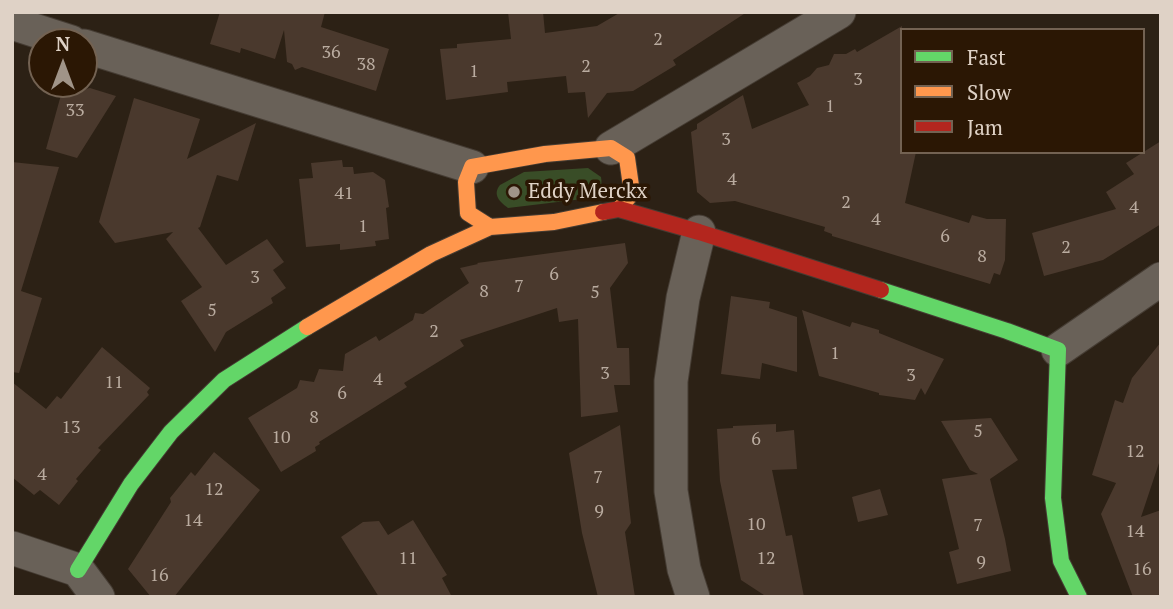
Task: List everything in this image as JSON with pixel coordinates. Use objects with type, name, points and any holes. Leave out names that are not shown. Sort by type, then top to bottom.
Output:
[{"type":"street","points":[[98,50],[472,167],[545,154],[611,148],[839,12]]},
{"type":"street","points":[[611,148],[627,158],[632,193],[619,209]]},
{"type":"street","points":[[472,167],[466,182],[468,213],[490,228]]},
{"type":"street","points":[[78,570],[131,484],[171,432],[225,380],[297,333],[430,254],[490,228],[554,222],[619,209],[699,232],[1007,331],[1058,350]]},
{"type":"street","points":[[693,597],[684,569],[671,491],[671,381],[683,298],[699,232]]},
{"type":"street","points":[[1058,350],[1161,279]]},
{"type":"street","points":[[1058,350],[1053,498],[1061,561],[1079,597]]},
{"type":"street","points":[[12,548],[78,570],[98,597]]},
{"type":"green space","points":[[588,168],[601,177],[600,189],[591,198],[508,208],[497,195],[500,185],[524,172]]},
{"type":"building","points":[[220,12],[325,12],[321,27],[389,49],[376,91],[302,67],[295,70],[292,64],[287,62],[284,30],[275,59],[241,48],[240,53],[210,44]]},
{"type":"building","points":[[508,12],[543,12],[545,33],[597,26],[621,12],[747,12],[673,60],[676,65],[633,91],[607,93],[588,118],[585,92],[568,93],[566,76],[507,82],[508,92],[446,100],[440,49],[457,48],[457,44],[511,39]]},
{"type":"building","points":[[902,26],[900,154],[916,154],[905,203],[969,223],[972,215],[987,219],[1006,219],[1005,260],[1000,275],[994,273],[990,284],[832,236],[824,231],[825,227],[735,201],[710,203],[697,192],[691,132],[697,129],[697,124],[743,95],[752,129],[809,105],[797,83],[810,76],[817,68],[829,65],[834,54],[846,54],[855,49],[857,52]]},
{"type":"building","points":[[98,90],[116,96],[77,158],[46,149],[60,98],[98,98]]},
{"type":"building","points":[[134,98],[200,119],[187,159],[256,123],[238,181],[217,175],[198,228],[226,265],[267,239],[284,262],[273,270],[286,288],[271,298],[273,303],[226,332],[215,352],[181,301],[202,287],[166,239],[173,232],[115,243],[99,222]]},
{"type":"building","points":[[1161,141],[1161,224],[1103,260],[1044,276],[1032,233],[1116,209],[1106,192],[1134,174],[1126,163],[1145,154],[1145,151]]},
{"type":"building","points":[[342,160],[343,167],[353,167],[354,174],[373,172],[385,180],[389,207],[386,208],[389,239],[375,241],[376,246],[340,250],[340,244],[306,247],[299,179],[313,178],[311,163]]},
{"type":"building","points":[[12,162],[59,167],[21,291],[42,298],[19,373],[12,372]]},
{"type":"building","points":[[625,243],[628,263],[610,288],[617,348],[629,348],[630,385],[614,385],[618,412],[581,417],[578,319],[559,322],[557,308],[460,340],[464,346],[404,383],[407,387],[319,442],[315,447],[316,451],[281,472],[248,418],[297,388],[300,380],[314,382],[319,369],[343,371],[345,354],[376,336],[379,341],[413,320],[415,313],[423,314],[469,283],[460,268],[477,263]]},
{"type":"building","points":[[731,296],[770,302],[769,308],[797,317],[797,372],[762,363],[760,379],[721,374]]},
{"type":"building","points":[[802,310],[850,327],[852,322],[879,330],[879,333],[944,359],[925,395],[921,388],[915,400],[879,395],[819,376]]},
{"type":"building","points":[[1161,342],[1161,457],[1141,517],[1161,510],[1161,597],[1133,597],[1101,514],[1116,483],[1092,475],[1115,400],[1123,403],[1132,378]]},
{"type":"building","points":[[102,347],[150,388],[147,392],[149,395],[98,448],[101,450],[76,479],[78,481],[59,505],[40,490],[34,495],[12,477],[12,382],[46,409],[57,396],[61,399]]},
{"type":"building","points":[[991,418],[1018,460],[990,479],[1011,571],[957,584],[949,552],[959,549],[942,479],[978,474],[970,470],[941,421]]},
{"type":"building","points":[[776,424],[776,432],[794,430],[797,469],[772,470],[786,536],[792,535],[804,597],[767,597],[741,580],[720,481],[717,429]]},
{"type":"building","points":[[620,425],[631,523],[625,532],[635,597],[598,597],[582,533],[569,453]]},
{"type":"building","points":[[214,452],[260,490],[174,597],[151,597],[128,569],[171,502],[170,498],[191,472],[195,476]]},
{"type":"building","points":[[880,489],[888,515],[858,522],[852,497]]},
{"type":"building","points":[[413,520],[447,575],[442,578],[452,597],[379,597],[341,537],[363,522],[379,521],[388,535]]},
{"type":"traffic: fast","points":[[881,290],[1058,350],[1053,498],[1061,561],[1079,597]]},
{"type":"traffic: fast","points":[[78,570],[131,484],[171,432],[224,380],[307,327]]},
{"type":"traffic: slow","points":[[603,212],[554,222],[490,227],[468,213],[466,182],[472,167],[545,154],[611,148],[627,158],[632,193],[619,209]]},
{"type":"traffic: slow","points":[[307,327],[431,254],[490,227]]},
{"type":"traffic: jam","points":[[603,212],[619,209],[881,290]]},
{"type":"place","name":"Eddy Merckx","points":[[514,192]]}]
